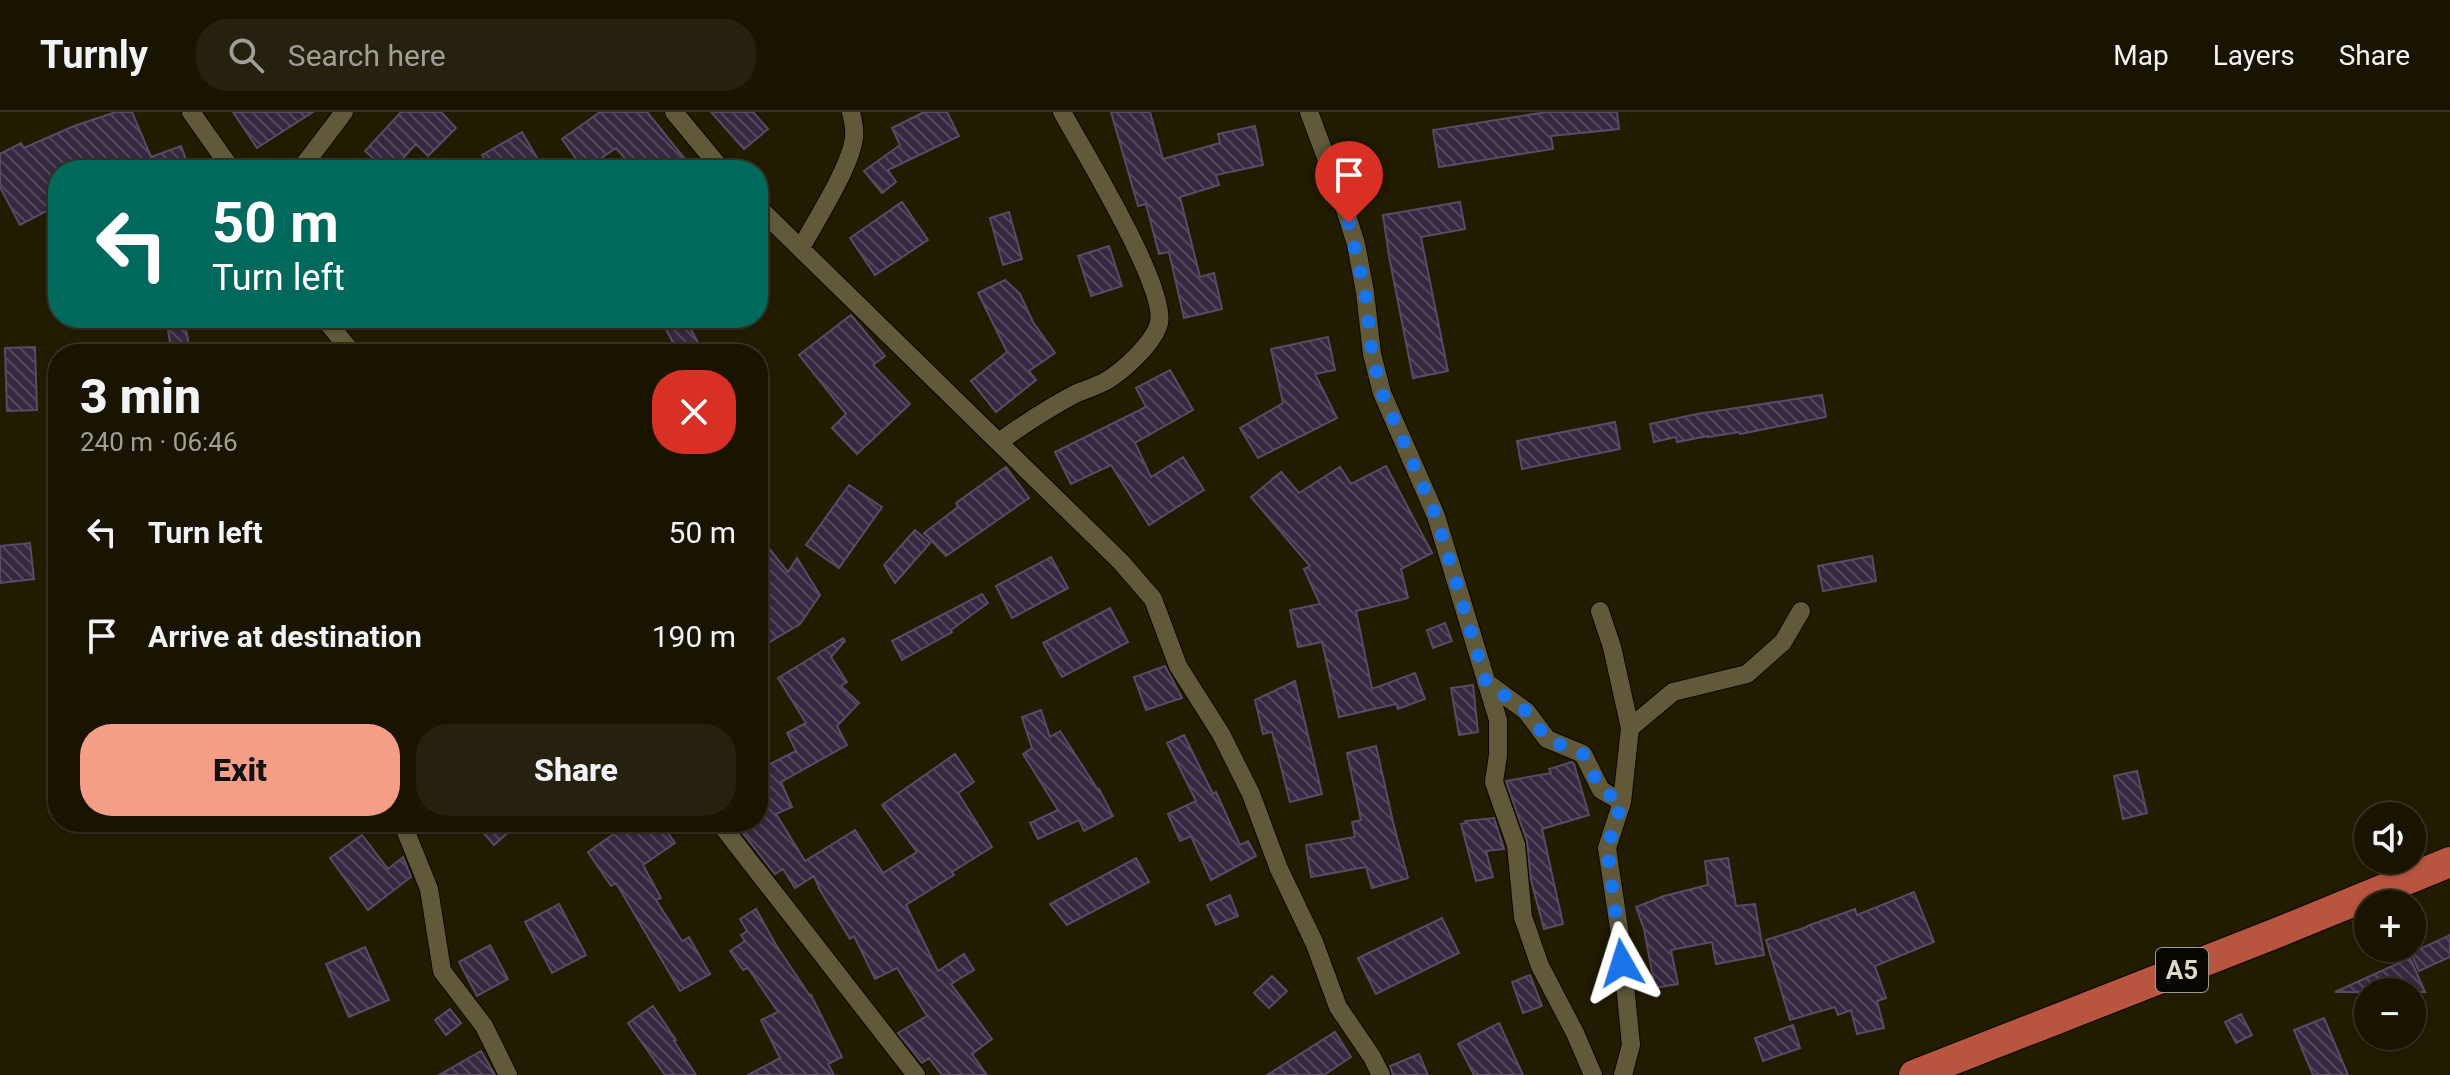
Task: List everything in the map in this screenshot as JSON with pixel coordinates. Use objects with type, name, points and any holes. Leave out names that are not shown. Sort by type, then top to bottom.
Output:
[{"type":"highway","name":"A5","points":[[1914,1075],[2450,862]]},
{"type":"street","points":[[191,112],[225,160]]},
{"type":"street","points":[[308,160],[344,112]]},
{"type":"street","points":[[674,112],[714,160]]},
{"type":"street","points":[[801,248],[834,188],[850,150],[854,139],[851,112]]},
{"type":"street","points":[[999,442],[1031,419],[1107,381],[1140,353],[1159,322],[1158,307],[1136,245],[1062,112]]},
{"type":"street","points":[[1309,112],[1356,244],[1372,354],[1382,393],[1436,516],[1498,720],[1494,782],[1516,845],[1523,917],[1540,966],[1593,1075]]},
{"type":"street","points":[[768,217],[1121,562],[1153,599],[1178,666],[1221,734],[1251,794],[1279,869],[1314,942],[1338,1007],[1381,1075]]},
{"type":"street","points":[[332,328],[345,344]]},
{"type":"street","points":[[1600,611],[1612,647],[1630,728],[1622,802],[1607,848],[1631,1045],[1623,1075]]},
{"type":"street","points":[[1630,728],[1673,692],[1747,674],[1783,642],[1801,611]]},
{"type":"street","points":[[1486,682],[1526,711],[1547,739],[1583,754],[1601,790],[1622,802]]},
{"type":"street","points":[[406,832],[429,889],[442,971],[484,1026],[508,1075]]},
{"type":"street","points":[[727,832],[916,1075]]},
{"type":"building","points":[[116,112],[132,112],[151,157],[181,146],[186,160],[48,160],[48,210],[20,225],[0,187],[0,154],[21,143],[24,148]]},
{"type":"building","points":[[233,112],[313,112],[257,148]]},
{"type":"building","points":[[401,112],[441,112],[456,128],[428,156],[416,144],[401,160],[375,160],[365,151]]},
{"type":"building","points":[[600,112],[647,112],[686,160],[626,160],[616,148],[599,160],[577,160],[562,139]]},
{"type":"building","points":[[711,112],[753,112],[768,129],[744,149]]},
{"type":"building","points":[[924,112],[947,112],[959,136],[888,170],[896,182],[882,193],[864,171],[900,145],[892,128]]},
{"type":"building","points":[[1111,112],[1150,112],[1163,159],[1220,143],[1218,134],[1255,126],[1263,165],[1216,175],[1219,185],[1180,197],[1200,277],[1214,273],[1222,309],[1184,318],[1169,252],[1159,254],[1146,204],[1138,206]]},
{"type":"building","points":[[1547,112],[1617,112],[1619,129],[1551,136],[1553,149],[1439,167],[1433,130]]},
{"type":"building","points":[[522,132],[538,160],[485,160],[482,155]]},
{"type":"building","points":[[902,202],[928,240],[875,275],[850,238]]},
{"type":"building","points":[[1460,202],[1465,229],[1421,237],[1448,371],[1413,378],[1383,215]]},
{"type":"building","points":[[1009,212],[1022,259],[1003,265],[990,218]]},
{"type":"building","points":[[1109,246],[1122,286],[1091,296],[1078,256]]},
{"type":"building","points":[[1005,280],[1020,294],[1033,322],[1055,353],[1029,371],[1036,380],[996,412],[971,381],[1007,352],[978,293]]},
{"type":"building","points":[[851,315],[885,356],[873,365],[910,404],[857,454],[832,428],[846,414],[799,355]]},
{"type":"building","points":[[168,328],[186,328],[189,344],[170,344]]},
{"type":"building","points":[[665,328],[690,328],[699,344],[674,344]]},
{"type":"building","points":[[1328,337],[1335,370],[1315,374],[1337,418],[1258,458],[1240,428],[1283,403],[1271,349]]},
{"type":"building","points":[[35,347],[37,410],[7,411],[5,348]]},
{"type":"building","points":[[1170,370],[1193,410],[1135,443],[1151,477],[1183,457],[1204,490],[1149,525],[1111,465],[1071,484],[1055,452],[1146,407],[1136,388]]},
{"type":"building","points":[[1822,395],[1826,417],[1740,434],[1677,442],[1676,437],[1654,442],[1650,424]]},
{"type":"building","points":[[1615,422],[1620,449],[1522,469],[1517,441]]},
{"type":"building","points":[[1386,466],[1432,553],[1401,569],[1408,598],[1356,611],[1372,689],[1415,673],[1425,699],[1398,709],[1396,704],[1339,717],[1322,642],[1298,647],[1290,610],[1320,604],[1304,569],[1310,566],[1251,497],[1281,472],[1299,493],[1340,467],[1351,484]]},
{"type":"building","points":[[1006,467],[1029,498],[946,556],[924,533],[958,507],[956,503]]},
{"type":"building","points":[[849,485],[882,507],[839,568],[806,545]]},
{"type":"building","points":[[915,530],[930,543],[895,583],[884,565]]},
{"type":"building","points":[[30,543],[34,579],[0,583],[0,546]]},
{"type":"building","points":[[768,547],[788,572],[797,558],[820,595],[800,624],[768,643]]},
{"type":"building","points":[[1872,556],[1876,581],[1823,591],[1818,566]]},
{"type":"building","points":[[1051,557],[1068,588],[1012,618],[996,586]]},
{"type":"building","points":[[982,594],[988,603],[952,632],[902,660],[892,641]]},
{"type":"building","points":[[1110,608],[1128,642],[1062,677],[1043,643]]},
{"type":"building","points":[[1445,623],[1452,641],[1433,648],[1427,630]]},
{"type":"building","points":[[843,638],[845,641],[831,657],[847,682],[841,686],[859,703],[837,726],[847,745],[781,782],[792,807],[776,814],[805,861],[855,830],[883,873],[917,852],[882,805],[955,754],[974,782],[958,793],[992,847],[906,905],[938,971],[964,954],[974,970],[951,984],[992,1039],[972,1054],[987,1075],[942,1075],[929,1058],[922,1063],[898,1033],[927,1016],[897,968],[875,979],[854,936],[850,939],[814,876],[795,888],[783,869],[775,874],[742,832],[768,832],[768,765],[796,751],[787,733],[806,723],[778,678]]},
{"type":"building","points":[[1165,666],[1182,698],[1146,710],[1134,677]]},
{"type":"building","points":[[1295,681],[1322,794],[1290,802],[1272,732],[1263,734],[1255,700]]},
{"type":"building","points":[[1473,685],[1478,732],[1459,735],[1451,688]]},
{"type":"building","points":[[1041,710],[1050,737],[1060,731],[1099,789],[1113,816],[1084,831],[1079,820],[1038,839],[1030,823],[1058,810],[1023,754],[1032,748],[1022,717]]},
{"type":"building","points":[[1184,735],[1213,794],[1216,792],[1240,845],[1248,841],[1256,856],[1211,880],[1191,836],[1180,841],[1168,814],[1196,801],[1167,743]]},
{"type":"building","points":[[1376,746],[1408,878],[1372,888],[1366,867],[1311,877],[1306,845],[1355,837],[1352,822],[1361,820],[1347,753]]},
{"type":"building","points":[[1572,762],[1589,815],[1542,829],[1563,924],[1544,929],[1531,880],[1527,841],[1506,781],[1551,773],[1549,769]]},
{"type":"building","points":[[2137,771],[2147,813],[2123,819],[2114,776]]},
{"type":"building","points":[[1494,818],[1504,849],[1486,851],[1493,877],[1476,881],[1461,824]]},
{"type":"building","points":[[483,832],[509,832],[494,845]]},
{"type":"building","points":[[617,832],[667,832],[675,843],[643,865],[661,898],[656,900],[682,941],[689,937],[710,974],[680,991],[616,883],[611,886],[588,852]]},
{"type":"building","points":[[362,835],[388,869],[403,857],[411,877],[368,910],[330,858]]},
{"type":"building","points":[[1136,858],[1149,882],[1067,925],[1050,904]]},
{"type":"building","points":[[1728,858],[1736,906],[1755,904],[1764,955],[1716,964],[1712,942],[1671,950],[1678,984],[1655,988],[1644,929],[1636,907],[1708,885],[1705,861]]},
{"type":"building","points":[[1914,892],[1934,942],[1875,966],[1886,998],[1877,1001],[1884,1028],[1857,1034],[1851,1010],[1838,1015],[1835,1007],[1790,1020],[1766,940],[1855,909],[1857,915]]},
{"type":"building","points":[[1230,895],[1238,916],[1216,925],[1207,905]]},
{"type":"building","points":[[559,904],[586,955],[552,973],[525,922]]},
{"type":"building","points":[[756,909],[776,945],[811,995],[842,1057],[828,1064],[834,1075],[748,1075],[780,1058],[761,1020],[778,1012],[748,968],[743,970],[730,951],[745,941],[741,935],[747,931],[740,919]]},
{"type":"building","points":[[1442,918],[1459,953],[1376,994],[1358,958]]},
{"type":"building","points":[[2450,935],[2450,957],[2419,971],[2415,962],[2426,962],[2426,946]]},
{"type":"building","points":[[490,945],[508,979],[477,996],[459,962]]},
{"type":"building","points":[[365,947],[389,1000],[349,1017],[326,964]]},
{"type":"building","points":[[2401,962],[2412,962],[2419,978],[2366,978]]},
{"type":"building","points":[[1530,975],[1542,1006],[1523,1013],[1512,982]]},
{"type":"building","points":[[1272,976],[1287,991],[1269,1008],[1254,993]]},
{"type":"building","points":[[2354,983],[2354,992],[2335,992]]},
{"type":"building","points":[[653,1006],[696,1075],[665,1075],[628,1023]]},
{"type":"building","points":[[450,1009],[461,1023],[446,1035],[435,1020]]},
{"type":"building","points":[[2241,1014],[2252,1035],[2236,1043],[2225,1022]]},
{"type":"building","points":[[2324,1018],[2348,1075],[2313,1075],[2294,1030]]},
{"type":"building","points":[[1499,1023],[1523,1075],[1474,1075],[1458,1044]]},
{"type":"building","points":[[1793,1025],[1800,1048],[1763,1061],[1755,1038]]},
{"type":"building","points":[[1335,1032],[1351,1057],[1324,1075],[1267,1075]]},
{"type":"building","points":[[481,1051],[495,1075],[439,1075]]},
{"type":"building","points":[[1419,1054],[1428,1075],[1393,1075],[1390,1066]]},
{"type":"route","points":[[1349,223],[1356,244],[1372,354],[1382,393],[1436,516],[1486,682],[1526,711],[1547,739],[1583,754],[1601,790],[1622,802],[1607,848],[1622,963]]}]
